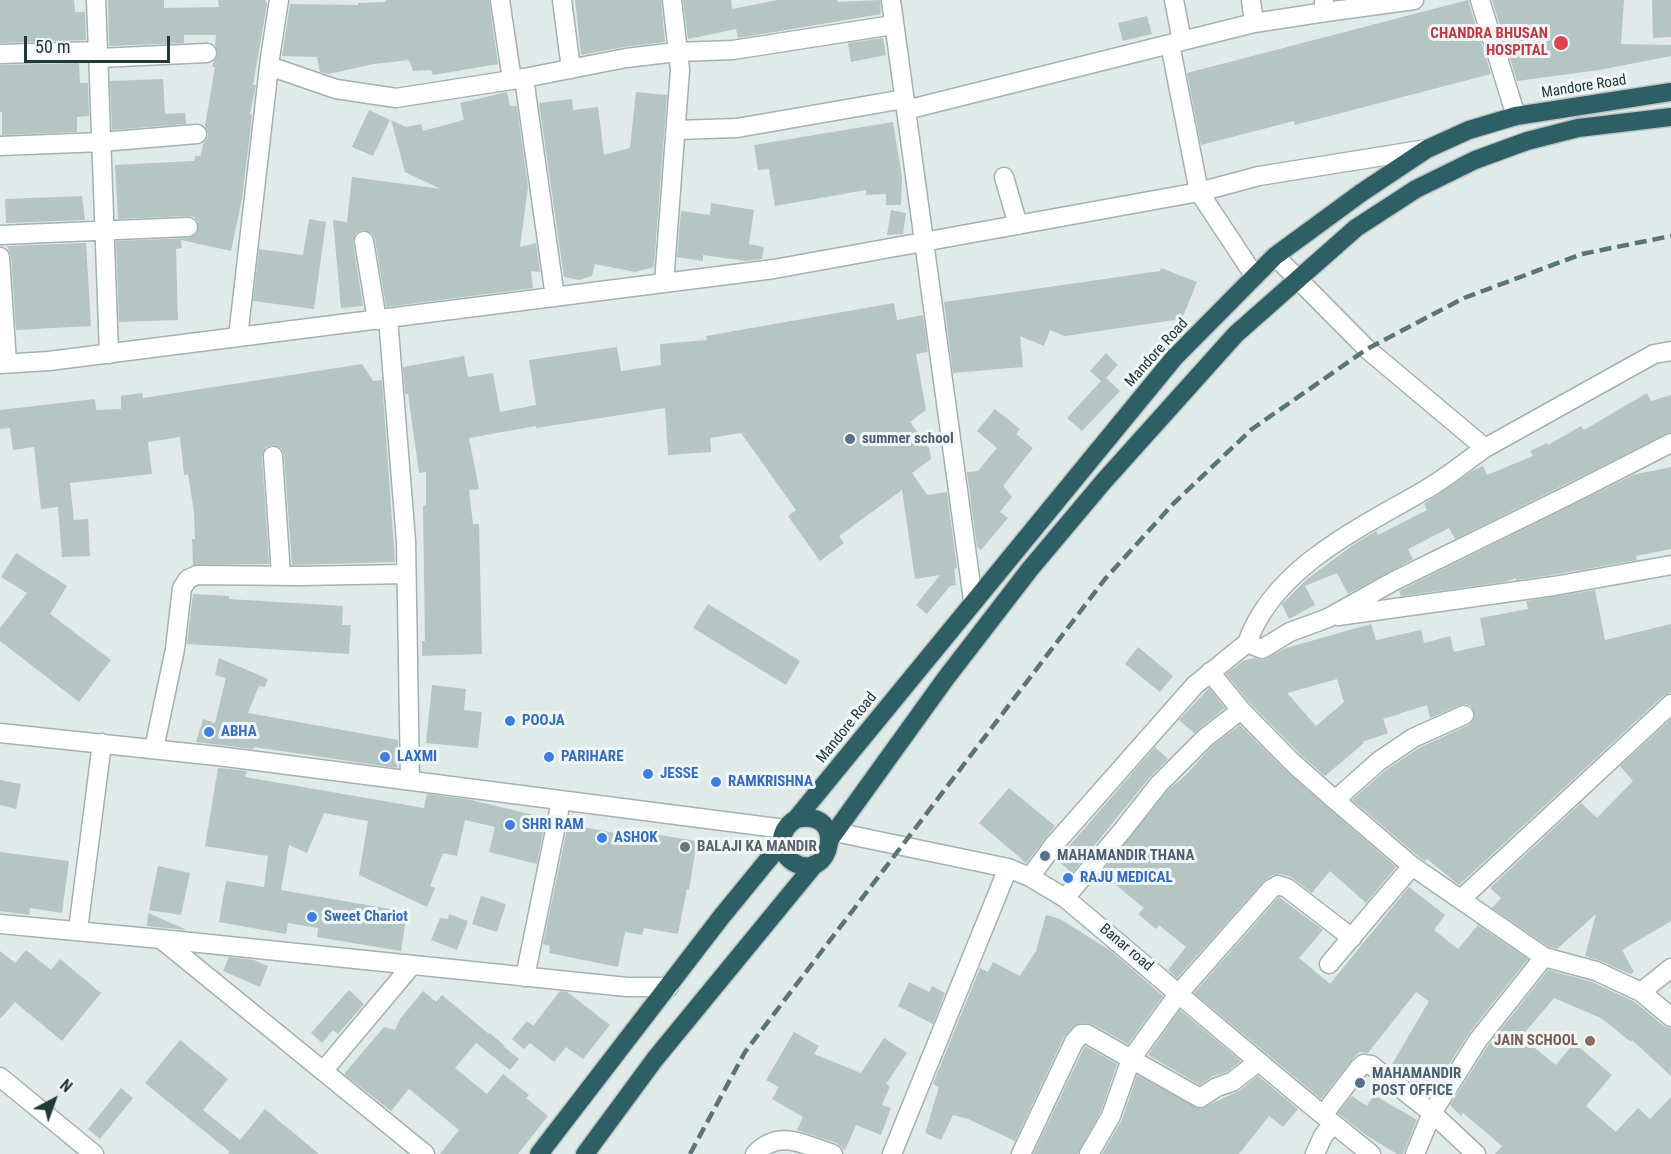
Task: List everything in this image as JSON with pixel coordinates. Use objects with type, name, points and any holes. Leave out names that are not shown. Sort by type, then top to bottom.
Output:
[{"type":"highway","name":"Mandore Road","points":[[539,1154],[787,831],[973,600],[1174,358],[1275,256],[1361,193],[1427,149],[1469,130],[1516,116],[1671,92]]},
{"type":"highway","points":[[585,1154],[655,1059],[815,864],[826,854],[833,835],[946,678],[1030,569],[1104,481],[1236,334],[1356,228],[1416,189],[1475,160],[1527,141],[1578,128],[1671,117]]},
{"type":"highway","points":[[815,864],[806,866],[789,860],[784,853],[787,831],[805,817],[822,823],[833,835]]},
{"type":"street","points":[[96,0],[109,354]]},
{"type":"street","points":[[238,338],[269,66],[279,0]]},
{"type":"street","points":[[500,0],[518,79],[555,297]]},
{"type":"street","points":[[562,0],[571,69]]},
{"type":"street","points":[[664,283],[680,70],[672,0]]},
{"type":"street","points":[[891,0],[973,600]]},
{"type":"street","points":[[1174,0],[1176,42],[1199,192],[1254,276]]},
{"type":"street","points":[[1251,0],[1254,22]]},
{"type":"street","points":[[676,130],[737,128],[905,105],[1325,6],[1414,0]]},
{"type":"street","points":[[1480,0],[1516,116]]},
{"type":"street","points":[[269,66],[336,89],[396,98],[518,79],[626,58],[677,52],[733,50],[893,25]]},
{"type":"street","points":[[0,54],[207,53]]},
{"type":"street","points":[[0,146],[101,142],[197,134]]},
{"type":"street","points":[[0,257],[3,363],[49,362],[774,269],[1199,192],[1259,176],[1427,149]]},
{"type":"street","points":[[1004,177],[1018,225]]},
{"type":"street","points":[[0,235],[188,227]]},
{"type":"street","points":[[364,241],[382,319],[406,541],[410,780]]},
{"type":"street","points":[[1275,256],[1367,349],[1485,448]]},
{"type":"street","points":[[1030,877],[1053,846],[1195,685],[1247,643],[1253,625],[1295,574],[1346,535],[1427,489],[1485,448],[1654,354],[1671,351]]},
{"type":"street","points":[[1247,643],[1262,648],[1290,632],[1328,618],[1394,581],[1671,443]]},
{"type":"street","points":[[273,456],[281,575]]},
{"type":"street","points":[[1328,618],[1554,586],[1671,565]]},
{"type":"street","points":[[154,749],[175,649],[182,588],[188,579],[197,575],[406,574]]},
{"type":"street","points":[[1210,672],[1241,710],[1293,763],[1412,866],[1544,957],[1596,971],[1641,992],[1671,1017]]},
{"type":"street","points":[[1461,899],[1671,704]]},
{"type":"street","points":[[1065,898],[1159,784],[1205,738],[1241,710]]},
{"type":"street","points":[[1335,800],[1379,761],[1413,738],[1464,715]]},
{"type":"street","points":[[0,733],[410,780],[787,831]]},
{"type":"street","points":[[78,930],[102,743]]},
{"type":"street","points":[[525,977],[561,801]]},
{"type":"street","name":"Banar road","points":[[833,835],[1008,868],[1030,877],[1065,898],[1258,1062],[1371,1154]]},
{"type":"street","points":[[1329,964],[1412,866]]},
{"type":"street","points":[[892,1154],[1008,868]]},
{"type":"street","points":[[1089,1154],[1111,1116],[1131,1059],[1179,993],[1271,889],[1278,885],[1287,888],[1352,938]]},
{"type":"street","points":[[0,924],[78,930],[627,987],[669,987]]},
{"type":"street","points":[[162,939],[425,1154]]},
{"type":"street","points":[[1415,1154],[1432,1113],[1478,1040],[1544,957]]},
{"type":"street","points":[[324,1070],[412,965]]},
{"type":"street","points":[[1641,992],[1671,968]]},
{"type":"street","points":[[1021,1154],[1074,1042],[1081,1034],[1087,1034],[1200,1098],[1217,1087],[1232,1082],[1258,1062]]},
{"type":"street","points":[[1315,1154],[1328,1119],[1363,1064],[1371,1065],[1432,1113],[1476,1154]]},
{"type":"street","points":[[0,1077],[94,1154]]},
{"type":"street","points":[[754,1154],[771,1143],[785,1139],[833,1154]]},
{"type":"building","points":[[0,0],[74,0],[75,12],[85,12],[86,40],[0,43]]},
{"type":"building","points":[[108,0],[164,0],[164,8],[219,7],[218,0],[265,0],[267,4],[253,85],[256,85],[250,114],[252,115],[242,199],[231,251],[181,240],[182,248],[176,249],[178,320],[119,322],[116,241],[189,238],[198,232],[198,222],[194,217],[188,216],[118,219],[115,165],[194,161],[195,156],[201,156],[208,134],[205,126],[215,67],[212,67],[218,53],[215,45],[216,35],[184,35],[184,43],[109,46]]},
{"type":"building","points":[[386,0],[489,0],[498,64],[433,75],[431,70],[413,71],[409,60],[374,64],[328,74],[320,72],[317,57],[282,56],[290,4],[358,5],[358,3],[386,2]]},
{"type":"building","points":[[575,0],[661,0],[665,42],[581,55]]},
{"type":"building","points":[[683,0],[731,0],[732,9],[778,0],[837,0],[838,2],[880,0],[881,14],[738,38],[736,29],[688,39]]},
{"type":"building","points":[[1468,0],[1491,74],[1295,125],[1294,121],[1201,145],[1187,73]]},
{"type":"building","points":[[1492,0],[1624,0],[1621,44],[1671,45],[1671,56],[1599,70],[1517,81]]},
{"type":"building","points":[[1652,0],[1671,0],[1671,37],[1653,38]]},
{"type":"building","points":[[1147,16],[1152,34],[1123,41],[1118,23]]},
{"type":"building","points":[[883,38],[886,55],[851,62],[848,43]]},
{"type":"building","points":[[79,63],[80,83],[88,83],[89,116],[77,117],[77,132],[2,135],[0,65]]},
{"type":"building","points":[[163,79],[165,114],[185,113],[186,124],[112,130],[110,81]]},
{"type":"building","points":[[507,92],[510,106],[517,106],[528,187],[520,247],[536,243],[540,272],[531,271],[533,288],[386,307],[375,239],[372,233],[363,230],[356,233],[353,242],[363,306],[341,308],[333,220],[347,222],[352,177],[441,189],[405,172],[391,120],[406,127],[421,124],[423,131],[464,120],[460,103]]},
{"type":"building","points":[[636,92],[667,95],[654,267],[635,272],[595,264],[592,276],[579,280],[564,277],[539,103],[572,99],[573,110],[598,107],[604,155],[630,148]]},
{"type":"building","points":[[369,110],[390,120],[373,156],[352,147]]},
{"type":"building","points":[[893,122],[902,177],[901,205],[886,205],[886,194],[866,195],[866,190],[775,206],[769,169],[758,170],[754,145]]},
{"type":"building","points":[[82,196],[85,220],[6,223],[5,199]]},
{"type":"building","points":[[711,203],[754,210],[749,244],[764,247],[762,259],[746,261],[703,255],[703,261],[677,257],[681,211],[710,215]]},
{"type":"building","points":[[891,210],[906,213],[903,234],[887,235]]},
{"type":"building","points":[[309,219],[326,222],[314,309],[253,301],[259,249],[303,255]]},
{"type":"building","points":[[86,243],[91,326],[16,330],[11,256],[7,246]]},
{"type":"building","points":[[1161,268],[1197,282],[1182,319],[1065,336],[1050,330],[1044,346],[1020,336],[1023,367],[953,373],[944,302],[1160,271]]},
{"type":"building","points":[[894,303],[897,320],[923,315],[928,352],[916,354],[926,410],[910,422],[929,448],[931,459],[912,473],[927,495],[947,492],[957,568],[954,569],[956,585],[950,586],[927,614],[916,605],[940,575],[915,579],[902,490],[839,536],[844,543],[820,561],[788,516],[796,510],[741,433],[710,438],[711,452],[668,455],[665,408],[469,438],[479,489],[469,490],[473,524],[479,524],[482,654],[422,656],[422,641],[425,641],[423,506],[426,505],[426,472],[419,473],[408,394],[405,394],[403,367],[464,356],[468,377],[493,373],[500,412],[536,405],[529,360],[617,347],[621,371],[661,365],[660,344],[707,340],[706,336]]},
{"type":"building","points":[[1106,353],[1118,365],[1106,378],[1120,391],[1082,431],[1067,418],[1101,381],[1090,371]]},
{"type":"building","points":[[362,364],[373,381],[382,380],[395,562],[292,565],[284,455],[282,449],[273,445],[266,447],[262,457],[269,564],[193,565],[194,512],[188,474],[184,475],[180,437],[148,442],[152,474],[70,483],[74,520],[88,519],[90,556],[62,557],[58,507],[41,509],[34,447],[13,450],[10,428],[0,429],[0,410],[95,399],[96,410],[121,409],[121,396],[142,393],[143,398]]},
{"type":"building","points":[[1647,393],[1651,401],[1671,395],[1671,432],[1455,539],[1449,528],[1408,549],[1413,559],[1348,594],[1337,573],[1305,586],[1315,605],[1289,619],[1282,604],[1306,580],[1353,545],[1376,531],[1378,535],[1427,510],[1424,504],[1472,471],[1483,466],[1487,475],[1533,456],[1530,451],[1547,443],[1548,445],[1581,426],[1584,430]]},
{"type":"building","points":[[995,409],[1020,429],[1016,434],[1033,448],[1003,486],[1012,497],[1000,512],[1008,518],[981,550],[977,547],[967,472],[978,471],[997,448],[977,431]]},
{"type":"building","points":[[1671,467],[1671,549],[1636,556],[1637,560],[1552,575],[1516,580],[1516,578],[1504,582],[1401,596],[1399,591],[1633,475]]},
{"type":"building","points":[[16,553],[67,586],[50,614],[111,660],[79,702],[0,641],[0,628],[27,593],[1,577]]},
{"type":"building","points":[[1595,590],[1605,640],[1671,624],[1671,693],[1663,696],[1459,885],[1427,859],[1425,861],[1419,857],[1352,800],[1386,770],[1419,748],[1469,725],[1475,716],[1471,706],[1460,705],[1430,718],[1427,705],[1383,719],[1388,733],[1362,742],[1364,743],[1325,776],[1249,702],[1226,674],[1243,661],[1254,658],[1263,660],[1286,648],[1371,624],[1376,640],[1421,630],[1424,643],[1450,636],[1454,652],[1485,645],[1480,618],[1528,609],[1526,601]],"holes":[[[1337,679],[1344,702],[1316,726],[1287,693]]]},
{"type":"building","points":[[193,594],[229,596],[229,599],[343,606],[342,625],[351,625],[349,654],[187,644]]},
{"type":"building","points":[[708,604],[800,661],[786,685],[693,628]]},
{"type":"building","points":[[1138,647],[1173,676],[1160,692],[1125,664]]},
{"type":"building","points":[[219,658],[268,679],[265,687],[259,686],[248,713],[398,740],[397,768],[254,747],[253,749],[196,742],[203,719],[215,723],[226,678],[215,675]]},
{"type":"building","points":[[432,685],[466,689],[464,710],[482,712],[478,748],[426,743]]},
{"type":"building","points":[[1209,688],[1225,708],[1194,733],[1179,720]]},
{"type":"building","points":[[1671,719],[1671,921],[1622,950],[1634,972],[1630,974],[1585,956],[1596,914],[1557,949],[1549,947],[1492,908],[1501,898],[1490,888],[1581,803],[1597,818],[1633,781],[1620,766]]},
{"type":"building","points":[[1240,725],[1286,771],[1396,867],[1366,903],[1330,871],[1312,893],[1291,877],[1281,874],[1272,875],[1263,882],[1177,978],[1168,970],[1186,947],[1159,925],[1156,929],[1138,914],[1144,908],[1101,873],[1167,791],[1186,775],[1212,746]]},
{"type":"building","points":[[1155,747],[1168,759],[1150,777],[1072,873],[1057,860]]},
{"type":"building","points":[[218,768],[247,771],[245,777],[424,808],[427,794],[467,799],[546,818],[537,864],[489,852],[495,827],[465,820],[457,856],[443,853],[430,886],[435,888],[427,907],[359,875],[368,821],[324,813],[307,853],[289,845],[281,890],[407,912],[401,951],[317,937],[318,928],[288,923],[286,934],[219,922],[226,881],[264,887],[268,856],[205,846]]},
{"type":"building","points":[[0,780],[21,784],[16,809],[0,805]]},
{"type":"building","points":[[1009,788],[1055,826],[1026,863],[979,823]]},
{"type":"building","points":[[568,824],[645,839],[646,833],[697,841],[689,890],[687,889],[678,934],[644,928],[642,935],[625,932],[618,967],[549,953],[550,946],[543,944]]},
{"type":"building","points":[[0,852],[69,861],[62,913],[30,908],[29,915],[0,911]]},
{"type":"building","points":[[158,866],[190,873],[181,915],[149,910]]},
{"type":"building","points":[[1409,887],[1445,915],[1434,930],[1458,949],[1478,925],[1528,959],[1469,1033],[1429,1096],[1391,1066],[1429,1001],[1416,992],[1368,1053],[1360,1052],[1355,1056],[1321,1099],[1194,993],[1279,897],[1323,930],[1299,958],[1330,984]]},
{"type":"building","points":[[481,896],[506,904],[497,932],[472,924]]},
{"type":"building","points":[[148,913],[187,930],[147,926]]},
{"type":"building","points":[[449,914],[468,921],[457,950],[431,940],[440,918],[448,919]]},
{"type":"building","points":[[1046,915],[1060,919],[1111,951],[1163,996],[1128,1044],[1092,1024],[1081,1023],[1073,1027],[1064,1037],[1015,1141],[968,1119],[953,1115],[941,1140],[925,1133],[939,1087],[933,1084],[980,968],[988,972],[993,962],[1020,976],[1036,951]]},
{"type":"building","points":[[26,950],[51,970],[60,959],[101,993],[62,1041],[15,1002],[0,1019],[0,951],[15,963]]},
{"type":"building","points":[[229,957],[254,960],[268,966],[260,987],[223,971]]},
{"type":"building","points":[[1548,970],[1592,982],[1635,1002],[1664,1026],[1671,1028],[1671,1076],[1632,1040],[1631,1042],[1601,1018],[1554,998],[1521,1037],[1556,1065],[1574,1043],[1612,1075],[1586,1106],[1616,1132],[1638,1108],[1650,1119],[1671,1097],[1671,1154],[1495,1154],[1502,1146],[1463,1113],[1461,1116],[1450,1105],[1487,1047]]},
{"type":"building","points":[[909,982],[929,992],[932,986],[945,993],[933,1024],[898,1006]]},
{"type":"building","points":[[349,990],[364,1004],[338,1034],[333,1030],[322,1043],[311,1033]]},
{"type":"building","points":[[423,991],[436,1002],[442,995],[519,1059],[510,1070],[476,1043],[455,1068],[487,1094],[503,1074],[529,1095],[526,1098],[548,1116],[518,1154],[440,1154],[459,1130],[409,1089],[391,1111],[344,1074],[384,1027],[395,1030],[400,1019]]},
{"type":"building","points":[[560,991],[567,992],[610,1025],[583,1059],[566,1047],[554,1062],[530,1043],[524,1049],[512,1039],[527,1021],[533,1026]]},
{"type":"building","points":[[1180,1010],[1241,1061],[1227,1072],[1213,1076],[1200,1085],[1148,1055]]},
{"type":"building","points":[[794,1032],[819,1046],[814,1054],[861,1073],[884,1038],[907,1053],[886,1084],[890,1086],[882,1105],[891,1108],[881,1135],[856,1125],[845,1150],[837,1143],[797,1130],[803,1117],[772,1099],[779,1087],[766,1080]]},
{"type":"building","points":[[180,1040],[228,1079],[203,1110],[240,1140],[265,1109],[319,1154],[228,1154],[230,1152],[145,1083]]},
{"type":"building","points":[[1085,1046],[1117,1064],[1101,1111],[1078,1154],[1033,1154]]},
{"type":"building","points":[[1137,1075],[1200,1109],[1239,1091],[1258,1076],[1298,1109],[1283,1127],[1269,1116],[1239,1154],[1102,1154],[1122,1120]]},
{"type":"building","points":[[121,1088],[133,1098],[100,1139],[88,1129]]},
{"type":"building","points":[[1374,1095],[1417,1120],[1403,1154],[1397,1154],[1366,1135],[1338,1113],[1352,1096],[1367,1106]]},
{"type":"railway","points":[[690,1154],[745,1052],[1105,579],[1173,504],[1252,429],[1367,349],[1464,298],[1582,254],[1671,236]]},
{"type":"place","name":"CHANDRA BHUSAN HOSPITAL","points":[[1561,43]]},
{"type":"place","name":"summer school","points":[[850,439]]},
{"type":"place","name":"POOJA","points":[[510,721]]},
{"type":"place","name":"ABHA","points":[[209,732]]},
{"type":"place","name":"LAXMI","points":[[385,757]]},
{"type":"place","name":"PARIHARE","points":[[549,757]]},
{"type":"place","name":"JESSE","points":[[648,774]]},
{"type":"place","name":"RAMKRISHNA","points":[[716,782]]},
{"type":"place","name":"SHRI RAM","points":[[510,825]]},
{"type":"place","name":"ASHOK","points":[[602,838]]},
{"type":"place","name":"BALAJI KA MANDIR","points":[[685,847]]},
{"type":"place","name":"MAHAMANDIR THANA","points":[[1045,856]]},
{"type":"place","name":"RAJU MEDICAL","points":[[1068,878]]},
{"type":"place","name":"Sweet Chariot","points":[[312,917]]},
{"type":"place","name":"JAIN SCHOOL","points":[[1590,1041]]},
{"type":"place","name":"MAHAMANDIR POST OFFICE","points":[[1360,1083]]}]
